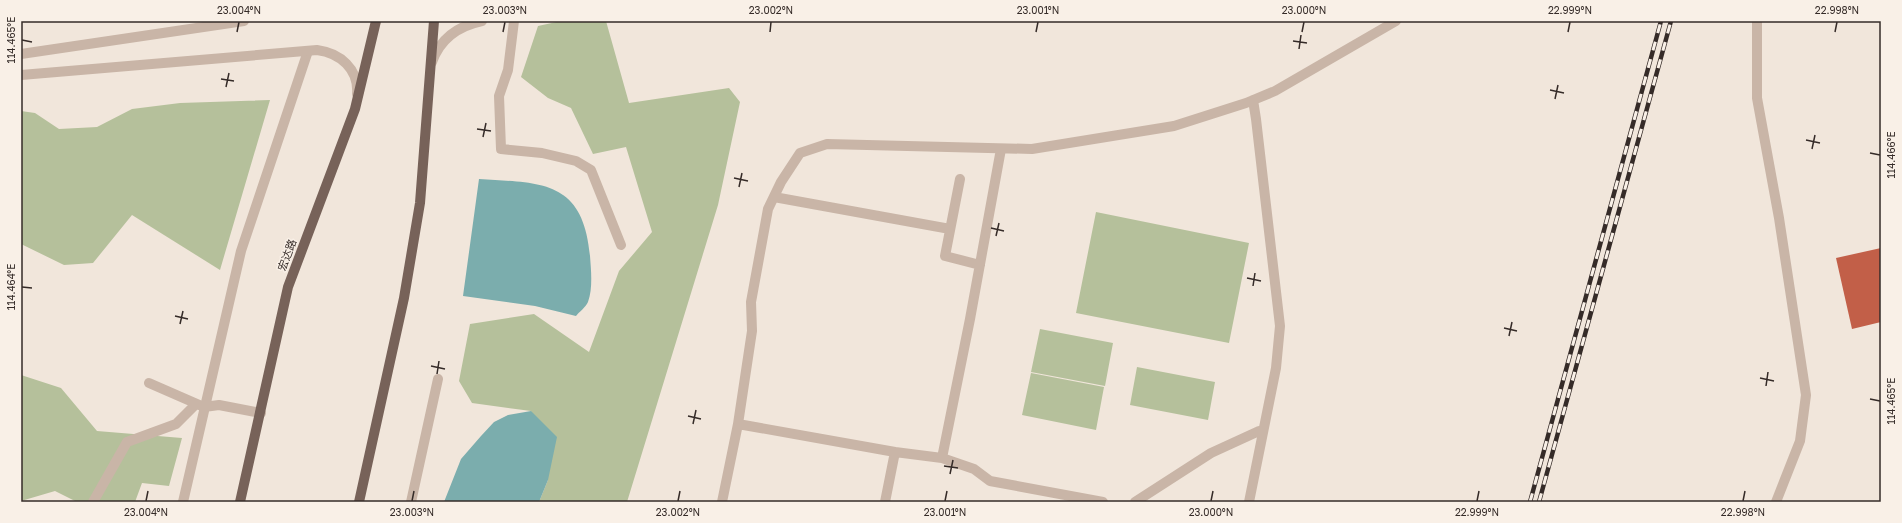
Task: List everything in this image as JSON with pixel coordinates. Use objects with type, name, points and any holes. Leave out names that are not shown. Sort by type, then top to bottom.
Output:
[{"type":"main road","name":"宏达路","points":[[240,502],[288,287],[355,109],[376,21]]},
{"type":"main road","points":[[359,502],[404,298],[418,210],[434,21]]},
{"type":"street","points":[[21,54],[244,21]]},
{"type":"street","points":[[429,76],[434,56],[446,39],[461,28],[482,21]]},
{"type":"street","points":[[514,21],[508,70],[499,96],[500,149],[542,153],[576,161],[591,170],[621,245]]},
{"type":"street","points":[[722,502],[738,424],[752,331],[751,302],[768,209],[787,171],[800,153],[827,144],[1032,150],[1174,126],[1253,100],[1275,91],[1396,21]]},
{"type":"street","points":[[1757,21],[1757,98],[1779,218],[1806,395],[1800,440],[1776,502]]},
{"type":"street","points":[[21,75],[316,50],[333,54],[347,64],[356,81],[358,90],[355,109]]},
{"type":"street","points":[[183,502],[200,405],[241,251],[308,51]]},
{"type":"street","points":[[1249,502],[1276,368],[1280,326],[1253,100]]},
{"type":"street","points":[[942,458],[1001,149]]},
{"type":"street","points":[[960,179],[945,256],[980,265]]},
{"type":"street","points":[[774,197],[950,229]]},
{"type":"street","points":[[411,502],[438,379]]},
{"type":"street","points":[[148,383],[200,405],[219,405],[261,413]]},
{"type":"street","points":[[93,502],[127,442],[176,424],[200,405]]},
{"type":"street","points":[[738,424],[895,452],[942,458],[974,469],[990,481],[1103,502]]},
{"type":"street","points":[[1135,502],[1211,453],[1258,432],[1263,432]]},
{"type":"street","points":[[884,502],[895,452]]},
{"type":"green space","points":[[561,21],[606,21],[629,103],[729,88],[740,102],[718,205],[627,502],[539,502],[548,480],[531,411],[472,403],[459,381],[470,324],[534,314],[589,352],[619,271],[652,232],[626,147],[593,154],[571,108],[548,98],[521,77],[538,26]]},
{"type":"green space","points":[[270,100],[220,270],[132,215],[93,263],[64,265],[21,244],[21,111],[35,113],[59,129],[97,127],[132,109],[180,103]]},
{"type":"green space","points":[[1096,212],[1249,243],[1229,343],[1076,313]]},
{"type":"green space","points":[[1040,329],[1113,343],[1105,386],[1031,372]]},
{"type":"green space","points":[[1137,367],[1215,382],[1208,420],[1130,405]]},
{"type":"green space","points":[[1031,373],[1104,387],[1096,430],[1022,415]]},
{"type":"green space","points":[[21,375],[61,388],[97,431],[182,438],[169,486],[142,483],[135,502],[77,502],[55,491],[21,501]]},
{"type":"water","points":[[479,179],[522,182],[540,185],[556,190],[568,199],[579,212],[586,231],[590,256],[591,291],[586,306],[576,316],[535,306],[463,296]]},
{"type":"water","points":[[531,411],[557,437],[548,480],[539,502],[444,502],[461,459],[494,422],[508,415]]},
{"type":"building","points":[[1881,248],[1881,322],[1852,329],[1836,258]]},
{"type":"railway","points":[[1530,502],[1661,21]]},
{"type":"railway","points":[[1539,502],[1671,21]]}]
